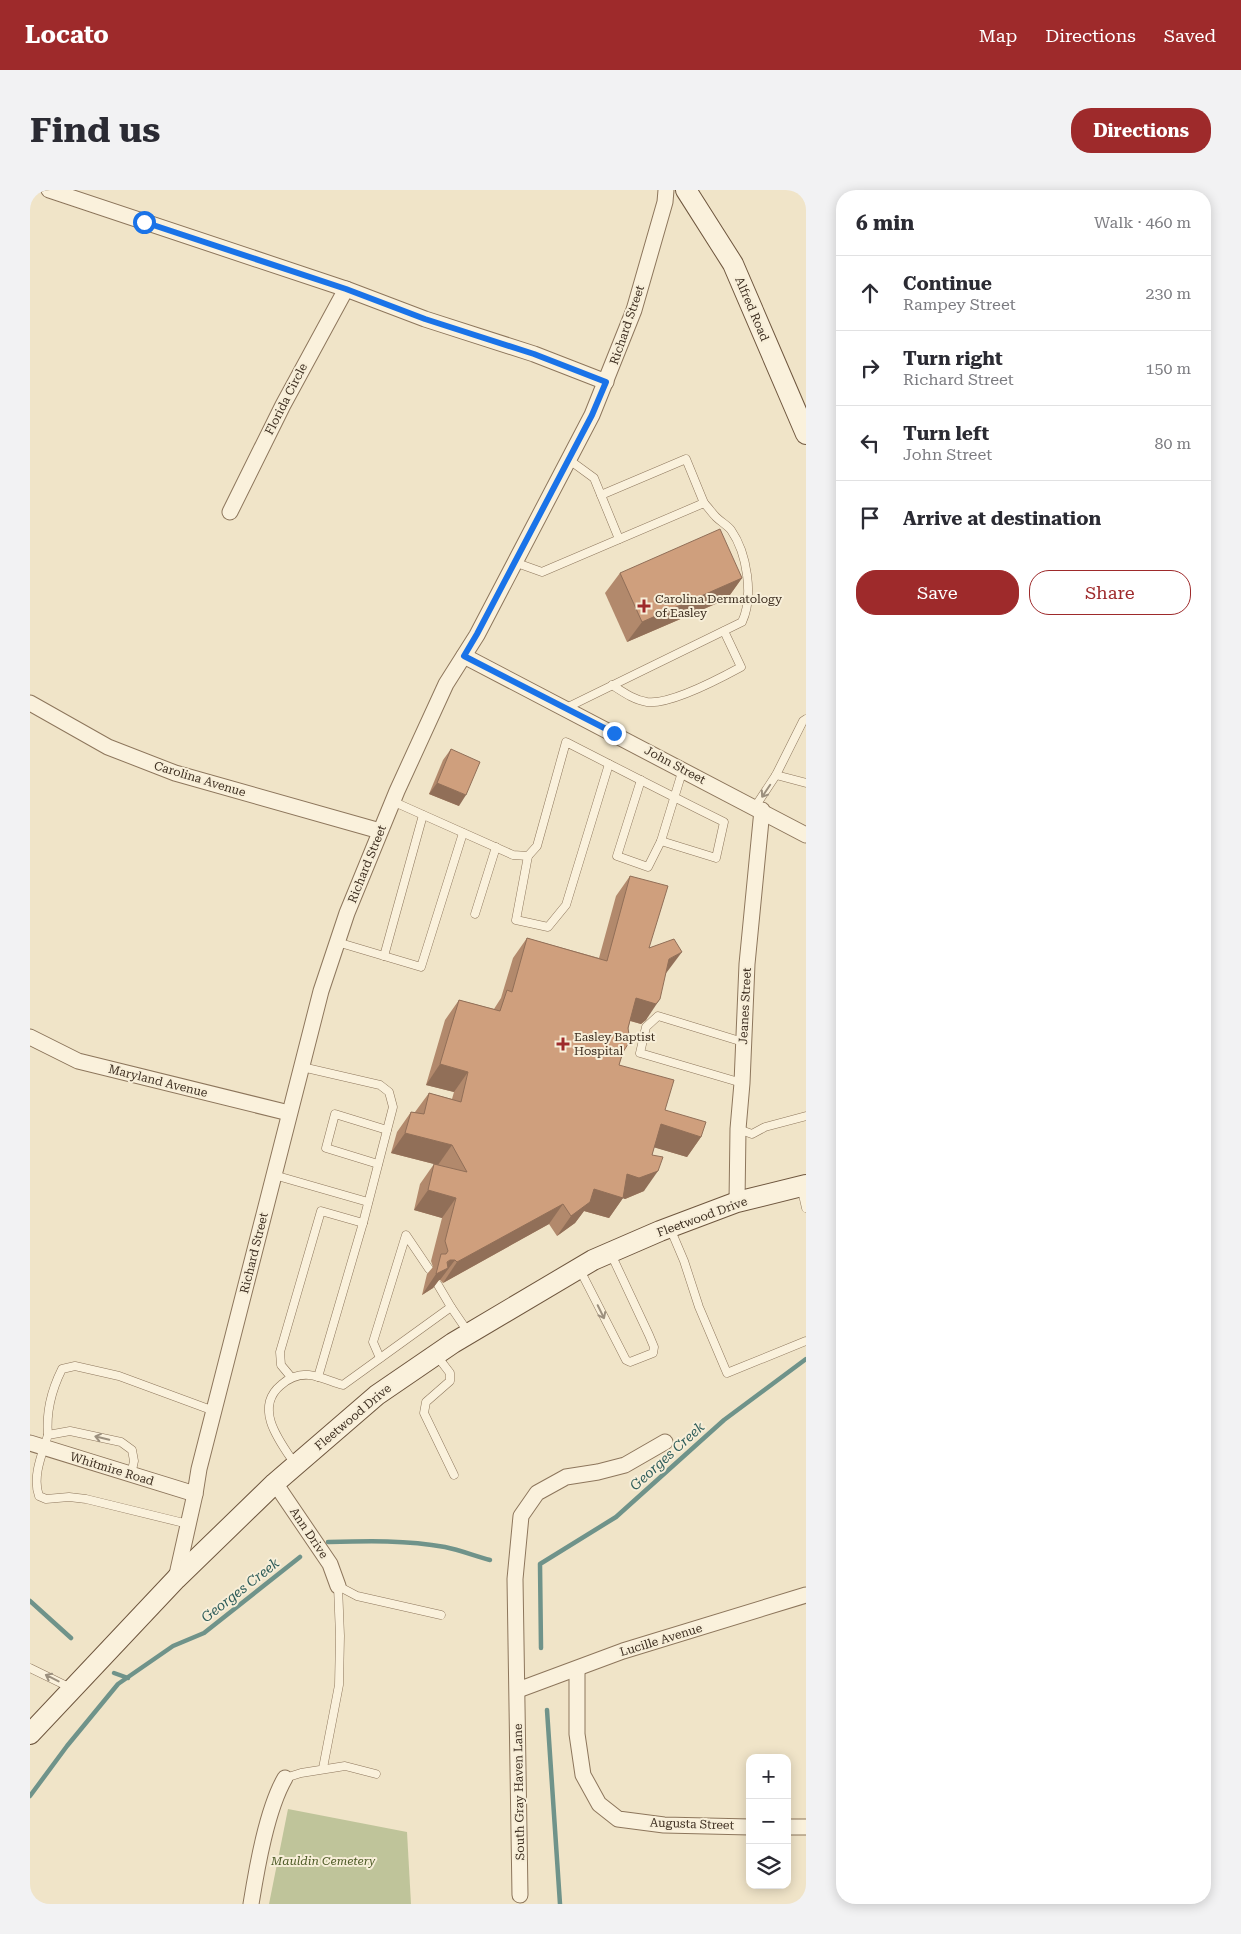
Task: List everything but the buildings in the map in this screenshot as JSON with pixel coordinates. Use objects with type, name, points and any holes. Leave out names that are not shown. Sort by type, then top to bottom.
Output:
[{"type":"street","points":[[49,190],[95,197],[212,246],[346,289],[425,319],[534,354],[606,382]]},
{"type":"street","name":"Richard Street","points":[[176,1579],[199,1469],[289,1113],[321,991],[347,913],[392,801],[446,684],[477,634],[592,415],[634,310],[665,202],[666,190]]},
{"type":"street","name":"Alfred Road","points":[[686,190],[734,264],[806,434]]},
{"type":"street","name":"Florida Circle","points":[[230,512],[283,405],[346,289]]},
{"type":"street","name":"John Street","points":[[464,656],[806,835]]},
{"type":"street","name":"Carolina Avenue","points":[[30,703],[108,748],[175,773],[380,831]]},
{"type":"street","name":"Jeanes Street","points":[[737,1202],[738,1129],[758,809]]},
{"type":"street","name":"Maryland Avenue","points":[[30,1037],[78,1061],[289,1113]]},
{"type":"street","name":"Fleetwood Drive","points":[[35,1725],[73,1689],[176,1579],[275,1483],[377,1395],[469,1333],[579,1268],[670,1228],[737,1202],[804,1186]]},
{"type":"street","name":"Whitmire Road","points":[[41,1442],[131,1474],[195,1494]]},
{"type":"street","name":"South Gray Haven Lane","points":[[520,1895],[516,1579],[521,1516],[537,1493],[566,1477],[625,1465],[665,1442]]},
{"type":"street","name":"Ann Drive","points":[[275,1483],[330,1564],[338,1586]]},
{"type":"street","name":"Lucille Avenue","points":[[518,1690],[624,1651],[806,1595]]},
{"type":"street","name":"Augusta Street","points":[[577,1669],[577,1734],[583,1775],[599,1804],[618,1819],[664,1825],[746,1827]]},
{"type":"street","points":[[251,1904],[276,1793],[285,1778]]},
{"type":"street","points":[[791,1827],[806,1827]]},
{"type":"lane","points":[[568,459],[594,478],[619,539]]},
{"type":"lane","points":[[566,708],[742,622],[747,611],[746,567],[741,548],[730,528],[716,517],[704,503],[686,459],[601,495]]},
{"type":"lane","points":[[514,562],[542,572],[704,503]]},
{"type":"lane","points":[[612,685],[630,697],[647,702],[665,702],[722,677],[741,667],[724,631]]},
{"type":"lane","points":[[758,809],[803,721],[806,719]]},
{"type":"lane","points":[[609,764],[566,906],[548,927],[516,920],[528,856],[537,846],[566,742],[724,822],[716,858],[660,841]]},
{"type":"lane","points":[[641,780],[617,856],[648,867],[660,841],[683,769]]},
{"type":"lane","points":[[776,776],[806,783]]},
{"type":"lane","points":[[392,801],[513,855],[528,856]]},
{"type":"lane","points":[[384,956],[423,815]]},
{"type":"lane","points":[[337,942],[421,966],[463,833]]},
{"type":"lane","points":[[475,914],[496,847]]},
{"type":"lane","points":[[742,1083],[640,1052],[646,1027],[658,1016],[743,1042]]},
{"type":"lane","points":[[302,1066],[380,1085],[389,1092],[393,1107],[363,1223],[318,1377]]},
{"type":"lane","points":[[378,1164],[326,1148],[335,1114],[387,1130]]},
{"type":"lane","points":[[738,1129],[752,1134],[766,1127],[806,1116]]},
{"type":"lane","points":[[274,1175],[368,1202]]},
{"type":"lane","points":[[804,1186],[806,1208]]},
{"type":"lane","points":[[291,1377],[281,1366],[280,1352],[321,1211],[363,1223]]},
{"type":"lane","points":[[670,1228],[684,1261],[699,1307],[727,1373],[806,1341]]},
{"type":"lane","points":[[380,1358],[373,1342],[406,1235],[429,1269]]},
{"type":"lane","points":[[579,1268],[626,1360],[630,1362],[653,1353],[654,1347],[649,1335],[611,1253]]},
{"type":"lane","points":[[438,1285],[469,1333]]},
{"type":"lane","points":[[297,1466],[272,1427],[267,1407],[275,1390],[291,1377],[309,1375],[343,1385],[451,1307]]},
{"type":"lane","points":[[435,1355],[450,1374],[450,1382],[426,1402],[424,1413],[454,1475]]},
{"type":"lane","points":[[188,1524],[86,1500],[69,1497],[46,1499],[39,1496],[36,1481],[46,1420],[56,1382],[62,1369],[75,1366],[119,1376],[214,1411]]},
{"type":"lane","points":[[41,1442],[70,1431],[121,1442],[132,1450],[134,1461],[131,1474]]},
{"type":"lane","points":[[338,1586],[357,1596],[441,1615]]},
{"type":"lane","points":[[324,1768],[339,1685],[338,1586]]},
{"type":"lane","points":[[30,1668],[73,1689]]},
{"type":"lane","points":[[285,1778],[324,1768],[345,1766],[376,1774]]},
{"type":"green space","name":"Mauldin Cemetery","points":[[288,1809],[407,1832],[411,1904],[269,1904]]},
{"type":"waterway","name":"Georges Creek","points":[[541,1648],[540,1564],[616,1517],[724,1420],[806,1359]]},
{"type":"waterway","name":"Georges Creek","points":[[328,1542],[416,1543],[451,1548],[490,1560]]},
{"type":"waterway","name":"Georges Creek","points":[[30,1796],[67,1746],[118,1684],[173,1646],[204,1633],[300,1557]]},
{"type":"waterway","name":"Georges Creek","points":[[30,1601],[71,1638]]},
{"type":"waterway","name":"Georges Creek","points":[[114,1673],[128,1678]]},
{"type":"waterway","points":[[547,1710],[560,1904]]},
{"type":"place","name":"Carolina Dermatology of Easley","points":[[644,606]]},
{"type":"place","name":"Easley Baptist Hospital","points":[[563,1044]]},
{"type":"route","points":[[144,222],[346,289],[425,319],[534,354],[606,382],[592,415],[464,656],[614,733]]}]
